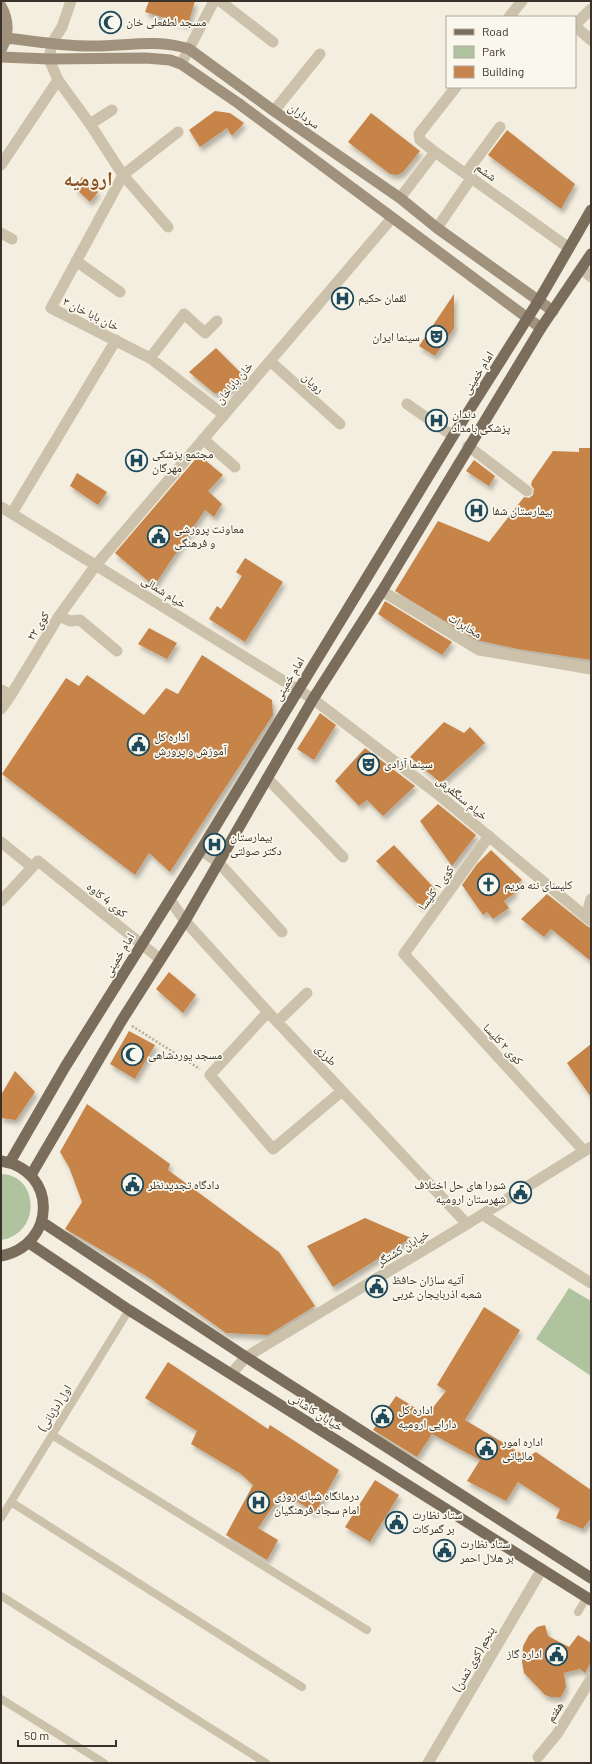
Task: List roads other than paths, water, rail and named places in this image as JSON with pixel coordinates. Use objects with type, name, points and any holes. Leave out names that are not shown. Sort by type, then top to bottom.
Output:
[{"type":"main road","points":[[1,6],[7,22],[6,38],[1,50]]},
{"type":"main road","name":"سرداران","points":[[6,38],[88,46],[146,42],[174,44],[189,49],[274,111],[400,198],[437,228],[553,311]]},
{"type":"main road","points":[[1,58],[146,58],[170,60],[181,64],[229,97],[541,328]]},
{"type":"main road","name":"امام خمینی","points":[[5,1162],[141,943],[201,850],[453,436],[539,300],[591,210]]},
{"type":"main road","points":[[31,1175],[122,1020],[185,921],[313,699],[382,591],[468,446],[541,328],[591,254]]},
{"type":"main road","points":[[1,1256],[11,1254],[29,1243],[37,1233],[42,1222],[44,1210],[43,1197],[31,1175],[21,1167],[5,1162]]},
{"type":"main road","points":[[42,1222],[246,1357],[591,1578]]},
{"type":"main road","name":"خیابان کاشانی","points":[[29,1243],[129,1310],[589,1598]]},
{"type":"street","points":[[71,1],[62,27],[52,43],[49,59],[58,80],[90,124],[123,175],[168,227]]},
{"type":"street","points":[[181,64],[214,1]]},
{"type":"street","points":[[220,1],[273,42]]},
{"type":"street","points":[[511,16],[522,1]]},
{"type":"street","points":[[576,25],[591,9]]},
{"type":"street","points":[[576,27],[591,40]]},
{"type":"street","points":[[274,111],[320,54]]},
{"type":"street","points":[[1,165],[58,80]]},
{"type":"street","name":"ششم","points":[[455,88],[419,134],[420,140],[569,248]]},
{"type":"street","points":[[90,124],[112,110]]},
{"type":"street","points":[[437,228],[500,127]]},
{"type":"street","name":"خان بابا خان ۳","points":[[178,132],[123,175],[50,308],[150,358],[224,415]]},
{"type":"street","points":[[400,198],[435,152]]},
{"type":"street","name":"خان باباخان","points":[[96,565],[392,218]]},
{"type":"street","points":[[1,233],[12,239]]},
{"type":"street","points":[[76,261],[120,292]]},
{"type":"street","points":[[582,269],[591,277]]},
{"type":"street","points":[[150,358],[184,314],[205,333],[217,321]]},
{"type":"street","points":[[12,513],[116,340]]},
{"type":"street","name":"رویان","points":[[270,362],[340,424]]},
{"type":"street","points":[[407,404],[453,436]]},
{"type":"street","points":[[203,439],[235,467]]},
{"type":"street","points":[[468,446],[527,491]]},
{"type":"street","name":"خیام شمالی","points":[[1,507],[313,699]]},
{"type":"street","name":"کوی ۲۲","points":[[1,709],[6,692],[96,565]]},
{"type":"street","name":"مخابرات","points":[[382,591],[479,650],[591,669]]},
{"type":"street","points":[[59,616],[70,622],[80,620],[117,651]]},
{"type":"street","name":"خیام سنگفرش","points":[[313,699],[440,796],[588,919]]},
{"type":"street","points":[[267,778],[343,857]]},
{"type":"street","name":"کوی ۱ کلیسا","points":[[404,954],[490,836]]},
{"type":"street","name":"کوی 4 کاوه","points":[[1,842],[35,864],[141,943],[160,959]]},
{"type":"street","points":[[201,850],[219,863],[282,932]]},
{"type":"street","points":[[1,901],[35,864]]},
{"type":"street","points":[[588,919],[591,899]]},
{"type":"street","name":"طرزی","points":[[170,900],[185,921],[277,1022],[467,1224]]},
{"type":"street","name":"کوی ۲ کلیسا","points":[[404,954],[587,1149]]},
{"type":"street","points":[[277,1022],[307,994]]},
{"type":"street","points":[[268,1012],[210,1075],[273,1149],[342,1091]]},
{"type":"street","name":"خیابان کشتگر","points":[[231,1374],[246,1357],[467,1224],[587,1149]]},
{"type":"street","points":[[483,1214],[591,1283]]},
{"type":"street","name":"پنجم (کوی تمدن)","points":[[428,1763],[542,1569]]},
{"type":"street","name":"هفتم","points":[[538,1757],[557,1734],[591,1679]]},
{"type":"lane","name":"اول (دژبانی)","points":[[1,1518],[129,1310]]},
{"type":"lane","points":[[52,1435],[367,1630]]},
{"type":"lane","points":[[11,1502],[302,1687]]},
{"type":"lane","points":[[1,1596],[266,1763]]},
{"type":"lane","points":[[578,1612],[589,1598]]},
{"type":"lane","points":[[1,1699],[104,1763]]},
{"type":"place","name":"مسجد لطفعلی خان","points":[[111,22]]},
{"type":"place","name":"لقمان حکیم","points":[[342,298]]},
{"type":"place","name":"سینما ایران","points":[[436,337]]},
{"type":"place","name":"دندان‌ پزشکی بامداد","points":[[437,421]]},
{"type":"place","name":"مجتمع پزشکی مهرگان","points":[[136,461]]},
{"type":"place","name":"بیمارستان شفا","points":[[476,511]]},
{"type":"place","name":"معاونت پرورشی و فرهنگی","points":[[158,536]]},
{"type":"place","name":"اداره کل آموزش و پرورش","points":[[138,744]]},
{"type":"place","name":"سینما آزادی","points":[[369,764]]},
{"type":"place","name":"بیمارستان دکتر صولتی","points":[[215,844]]},
{"type":"place","name":"کلیسای ننه مریم","points":[[489,885]]},
{"type":"place","name":"مسجد یوردشاهی","points":[[132,1055]]},
{"type":"place","name":"دادگاه تجدیدنظر","points":[[132,1185]]},
{"type":"place","name":"شورا های حل اختلاف شهرستان ارومیه","points":[[521,1192]]},
{"type":"place","name":"آتیه سازان حافظ شعبه اذربایجان غربی","points":[[376,1287]]},
{"type":"place","name":"اداره کل دارایی ارومیه","points":[[382,1417]]},
{"type":"place","name":"اداره امور مالیاتی","points":[[487,1449]]},
{"type":"place","name":"درمانگاه شبانه روزی امام سجاد فرهنگیان","points":[[259,1503]]},
{"type":"place","name":"ستاد نظارت بر گمرکات","points":[[396,1522]]},
{"type":"place","name":"ستاد نظارت بر هلال احمر","points":[[444,1551]]},
{"type":"place","name":"اداره گاز","points":[[557,1654]]},
{"type":"district","name":"ارومیه","points":[[88,179]]}]
